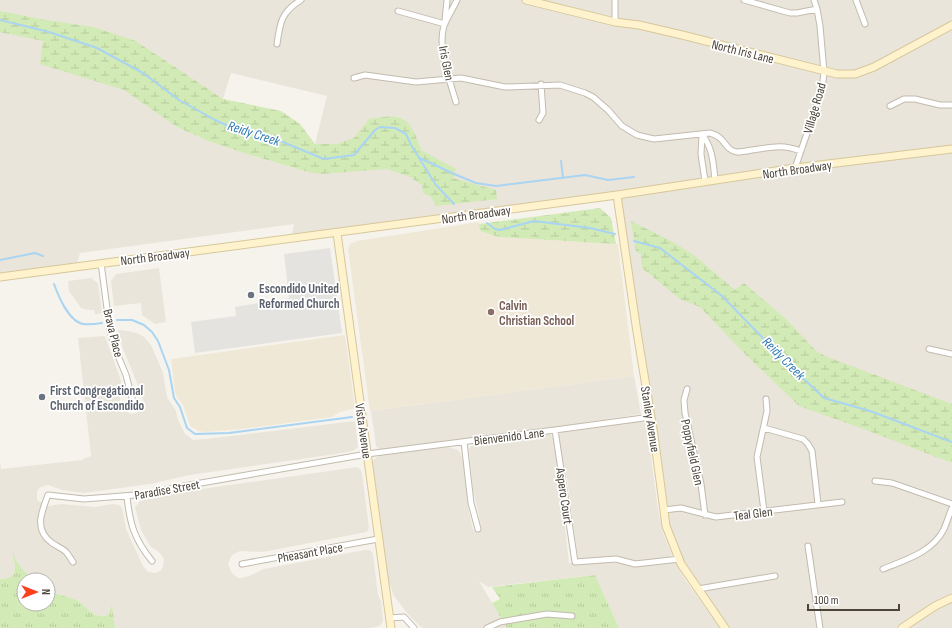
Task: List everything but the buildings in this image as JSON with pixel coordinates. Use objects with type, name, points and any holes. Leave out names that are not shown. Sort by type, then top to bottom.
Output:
[{"type":"street","points":[[277,44],[280,24],[285,13],[301,0]]},
{"type":"street","name":"Iris Glen","points":[[447,0],[442,43],[449,79],[456,102]]},
{"type":"street","name":"Iris Glen","points":[[445,24],[457,0]]},
{"type":"street","name":"North Iris Lane","points":[[526,0],[615,22],[639,25],[682,35],[824,72],[837,74],[855,74],[874,67],[952,25]]},
{"type":"street","points":[[615,0],[615,22]]},
{"type":"street","points":[[744,0],[790,13],[817,9]]},
{"type":"street","name":"Village Road","points":[[795,168],[822,90],[824,72],[820,26],[814,0]]},
{"type":"street","points":[[856,0],[865,24]]},
{"type":"street","points":[[398,11],[445,24]]},
{"type":"street","points":[[354,78],[365,75],[416,82],[470,79],[505,87],[542,84],[560,85],[585,92],[602,104],[622,126],[646,138],[660,139],[710,133],[717,134],[722,138],[728,148],[737,152],[782,146],[801,151]]},
{"type":"street","points":[[539,120],[543,113],[542,84]]},
{"type":"street","points":[[890,106],[904,99],[915,99],[940,105],[952,105]]},
{"type":"street","points":[[702,134],[708,142],[712,154],[715,180]]},
{"type":"street","points":[[702,134],[701,154],[705,181]]},
{"type":"street","name":"North Broadway","points":[[0,277],[617,195],[795,168],[952,149]]},
{"type":"street","name":"Stanley Avenue","points":[[617,195],[636,332],[651,417],[666,526],[681,564],[725,628]]},
{"type":"street","name":"Vista Avenue","points":[[337,233],[391,628]]},
{"type":"street","name":"Brava Place","points":[[101,263],[110,331],[126,375],[133,402]]},
{"type":"street","points":[[929,349],[952,354]]},
{"type":"street","name":"Poppyfield Glen","points":[[687,389],[684,400],[685,413],[701,484],[705,514]]},
{"type":"street","points":[[764,511],[757,457],[767,411],[766,399]]},
{"type":"street","name":"Bienvenido Lane","points":[[367,454],[651,417]]},
{"type":"street","points":[[764,428],[804,440],[808,444],[812,450],[818,504]]},
{"type":"street","name":"Aspero Court","points":[[556,430],[575,562],[616,559],[635,564],[680,559]]},
{"type":"street","points":[[464,442],[471,503],[478,529]]},
{"type":"street","name":"Paradise Street","points":[[73,562],[66,552],[45,538],[41,529],[41,516],[48,495],[84,499],[127,496],[367,454]]},
{"type":"street","points":[[875,481],[892,482],[952,504]]},
{"type":"street","points":[[127,496],[129,516],[133,532],[141,548],[152,562]]},
{"type":"street","name":"Teal Glen","points":[[664,510],[681,508],[716,517],[842,502]]},
{"type":"street","points":[[883,569],[920,554],[928,548],[944,530],[952,508]]},
{"type":"street","name":"Pheasant Place","points":[[242,564],[378,539]]},
{"type":"street","points":[[808,546],[820,628]]},
{"type":"street","points":[[698,589],[775,576]]},
{"type":"street","points":[[902,628],[935,606],[952,598]]},
{"type":"street","points":[[487,628],[500,622],[547,614],[572,616]]},
{"type":"street","points":[[390,618],[404,617],[414,628]]},
{"type":"shaded area","points":[[0,0],[952,0],[952,628],[725,628],[698,589],[666,526],[617,195],[291,239],[294,224],[80,253],[76,267],[0,277]],"holes":[[[136,41],[223,99],[231,73],[327,96],[308,172],[208,141],[177,127],[125,90]]]},
{"type":"shaded area","name":"Calvin Christian School","points":[[479,222],[480,231],[499,237],[618,244],[634,376],[370,411],[348,249],[350,244],[357,241]]},
{"type":"shaded area","points":[[330,248],[342,333],[195,353],[191,322],[236,316],[235,307],[289,298],[284,254]]},
{"type":"shaded area","points":[[159,268],[166,322],[155,324],[142,315],[141,303],[114,306],[111,281],[116,274]]},
{"type":"shaded area","points":[[91,278],[98,283],[102,313],[95,314],[94,310],[81,308],[69,291],[68,281]]},
{"type":"shaded area","points":[[118,330],[137,333],[144,337],[151,345],[163,373],[167,397],[176,411],[178,420],[185,434],[193,440],[355,421],[358,447],[353,451],[336,454],[190,475],[150,484],[84,493],[62,490],[48,485],[39,488],[37,492],[37,500],[49,506],[61,504],[95,507],[113,504],[119,505],[122,508],[126,529],[143,566],[148,572],[155,573],[160,571],[163,567],[164,559],[160,553],[150,546],[141,530],[135,507],[140,501],[188,491],[357,467],[362,473],[369,528],[367,532],[263,552],[240,551],[232,555],[228,564],[232,573],[238,578],[242,578],[264,569],[370,550],[373,554],[378,595],[381,601],[383,621],[380,626],[371,628],[115,628],[112,607],[106,616],[95,615],[77,600],[56,593],[56,572],[26,572],[19,566],[13,554],[15,566],[14,574],[9,578],[0,579],[0,460],[1,469],[82,460],[91,456],[78,338],[105,336],[121,381],[121,408],[131,414],[136,413],[144,404],[142,395],[123,349]]},
{"type":"shaded area","points":[[345,335],[355,408],[340,412],[332,417],[242,429],[205,432],[198,431],[190,426],[183,405],[175,392],[171,359]]},
{"type":"shaded area","points":[[634,376],[641,414],[526,432],[382,450],[376,446],[371,411]]},
{"type":"shaded area","points":[[627,422],[641,422],[647,425],[658,509],[663,533],[672,555],[669,557],[643,561],[578,560],[567,478],[565,478],[558,435],[560,433]]},
{"type":"shaded area","points":[[550,434],[555,439],[569,563],[675,562],[686,581],[720,628],[619,628],[595,575],[488,587],[479,581],[507,628],[422,628],[407,613],[394,596],[388,580],[372,461],[380,455],[448,447],[458,450],[464,463],[468,507],[473,530],[482,530],[473,489],[469,448],[472,446]]},
{"type":"green space","points":[[0,11],[93,27],[136,41],[223,99],[281,111],[300,124],[315,144],[337,144],[354,138],[369,119],[391,116],[398,117],[409,124],[421,150],[456,169],[453,178],[496,190],[497,199],[436,206],[431,197],[423,193],[422,185],[410,177],[387,169],[321,174],[308,172],[208,141],[177,127],[124,90],[40,64],[43,41],[0,32]]},
{"type":"green space","points":[[600,208],[611,218],[616,244],[499,237],[480,231],[479,224]]},
{"type":"green space","points":[[631,221],[673,242],[695,256],[735,290],[744,283],[786,319],[815,350],[825,356],[952,404],[952,463],[799,406],[745,354],[700,307],[680,299],[642,268],[641,254],[636,252]]},
{"type":"green space","points":[[12,549],[20,567],[26,572],[16,572],[16,612],[56,612],[56,593],[77,600],[95,615],[106,616],[112,605],[115,628],[0,628],[0,579],[9,578],[14,574],[15,566]]},
{"type":"green space","points":[[595,575],[619,628],[507,628],[492,603],[500,599],[492,587]]},
{"type":"waterway","name":"Reidy Creek","points":[[0,20],[49,32],[97,48],[143,73],[179,100],[215,120],[237,130],[263,134],[324,159],[354,155],[375,130],[380,127],[395,128],[406,134],[411,145],[436,185],[454,204]]},
{"type":"waterway","points":[[420,158],[476,183],[496,186],[585,175],[608,180],[634,177]]},
{"type":"waterway","points":[[561,161],[563,178]]},
{"type":"waterway","name":"Reidy Creek","points":[[487,223],[495,229],[500,230],[534,221],[590,228],[615,234]]},
{"type":"waterway","name":"Reidy Creek","points":[[634,241],[660,248],[722,296],[788,364],[824,398],[870,411],[952,442]]},
{"type":"waterway","points":[[0,260],[35,253],[43,256]]},
{"type":"waterway","points":[[54,284],[58,295],[73,318],[83,324],[102,323]]},
{"type":"waterway","points":[[117,320],[132,320],[144,325],[152,332],[158,341],[169,370],[174,398],[180,407],[187,428],[195,434],[229,433],[352,417]]},
{"type":"place","name":"Escondido United Reformed Church","points":[[251,295]]},
{"type":"place","name":"Calvin Christian School","points":[[491,312]]},
{"type":"place","name":"First Congregational Church of Escondido","points":[[42,397]]}]
